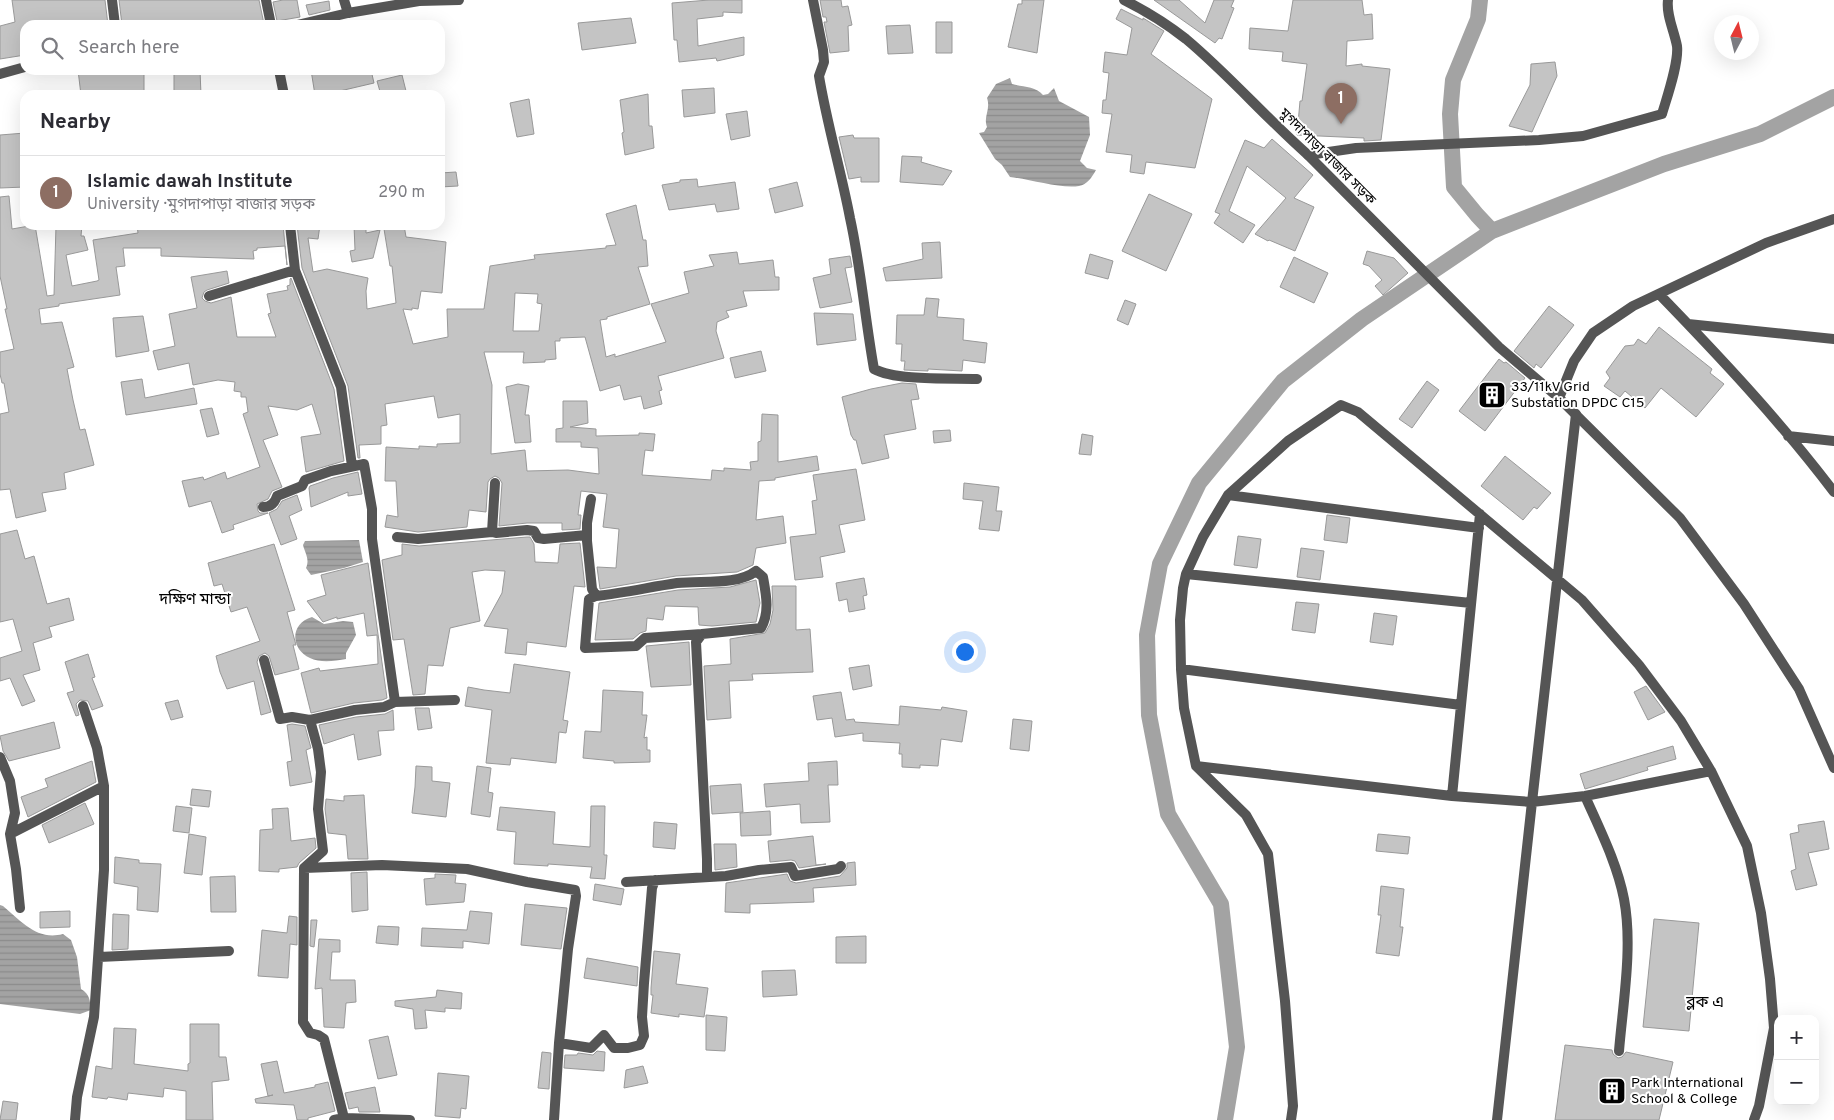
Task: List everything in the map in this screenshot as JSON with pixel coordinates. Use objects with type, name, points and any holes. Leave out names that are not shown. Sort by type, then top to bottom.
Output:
[{"type":"street","points":[[112,0],[114,20]]},
{"type":"street","points":[[266,0],[270,20]]},
{"type":"street","points":[[344,0],[348,13]]},
{"type":"street","points":[[319,20],[419,1],[459,0]]},
{"type":"street","points":[[813,0],[823,50],[824,62],[819,76],[820,84],[863,284],[874,369],[880,372],[918,378],[977,378]]},
{"type":"street","name":"মুগদাপাড়া বাজার সড়ক","points":[[1124,0],[1152,14],[1185,39],[1308,155],[1499,347],[1576,414],[1680,518],[1744,604],[1799,689],[1834,768]]},
{"type":"street","points":[[1308,155],[1356,148],[1539,140],[1583,136],[1662,114],[1672,79],[1677,48],[1667,7],[1668,0]]},
{"type":"street","points":[[0,74],[20,68]]},
{"type":"street","points":[[280,75],[283,90]]},
{"type":"street","points":[[1559,398],[1574,361],[1593,333],[1633,306],[1766,243],[1834,219]]},
{"type":"street","points":[[291,230],[295,270],[341,387],[352,466]]},
{"type":"street","points":[[209,296],[295,270]]},
{"type":"street","points":[[1659,294],[1810,460],[1834,492]]},
{"type":"street","points":[[1688,324],[1834,339]]},
{"type":"street","points":[[1291,1120],[1293,1106],[1285,1001],[1268,854],[1246,816],[1196,766],[1184,708],[1180,620],[1186,574],[1202,537],[1228,495],[1288,441],[1341,405],[1358,412],[1582,600],[1639,664],[1681,722],[1711,771],[1747,846],[1761,913],[1770,979],[1774,1028],[1759,1106],[1754,1120]]},
{"type":"street","points":[[1509,1120],[1498,1117],[1556,578],[1576,414]]},
{"type":"street","points":[[1788,436],[1834,441]]},
{"type":"street","points":[[263,507],[267,507],[275,502],[277,496],[302,486],[305,480],[331,470],[364,464],[370,500],[372,546],[395,702]]},
{"type":"street","points":[[492,532],[495,483]]},
{"type":"street","points":[[1228,495],[1478,528]]},
{"type":"street","points":[[591,499],[587,535],[592,589],[596,596]]},
{"type":"street","points":[[1452,796],[1480,514]]},
{"type":"street","points":[[397,537],[418,539],[526,530],[534,531],[538,538],[544,539],[587,535]]},
{"type":"street","points":[[756,571],[763,576],[767,608],[765,620],[761,628],[702,634],[645,638],[636,646],[585,648],[589,600],[596,596],[623,593],[679,582],[734,579],[750,576],[756,571]]},
{"type":"street","points":[[1186,574],[1471,603]]},
{"type":"street","points":[[702,634],[696,642],[707,877]]},
{"type":"street","points":[[264,660],[280,719],[310,720],[355,710],[384,707],[395,702],[455,700]]},
{"type":"street","points":[[1181,669],[1461,705]]},
{"type":"street","points":[[75,1120],[77,1098],[94,1017],[104,870],[104,786],[97,748],[83,706]]},
{"type":"street","points":[[310,720],[318,748],[321,772],[318,809],[323,851],[304,868],[303,1022],[310,1033],[318,1034],[324,1039],[339,1119],[410,1120]]},
{"type":"street","points":[[0,757],[10,781],[15,813],[10,834],[20,908]]},
{"type":"street","points":[[1196,766],[1452,796],[1532,802],[1585,796],[1711,771]]},
{"type":"street","points":[[10,834],[104,786]]},
{"type":"street","points":[[1585,796],[1615,865],[1624,900],[1628,951],[1620,1051]]},
{"type":"street","points":[[304,868],[382,865],[467,868],[527,882],[575,890],[576,896],[568,950],[559,1043],[554,1120]]},
{"type":"street","points":[[626,882],[726,876],[758,870],[791,867],[795,876],[838,869],[841,866]]},
{"type":"street","points":[[559,1043],[591,1048],[604,1035],[614,1048],[628,1048],[640,1045],[644,1036],[642,1017],[646,944],[652,888],[655,880]]},
{"type":"street","points":[[99,958],[229,950]]},
{"type":"shaded area","points":[[1010,78],[1012,84],[1033,88],[1043,95],[1048,94],[1054,88],[1059,101],[1089,117],[1090,135],[1080,161],[1087,168],[1096,170],[1087,182],[1072,187],[1010,177],[1002,165],[995,159],[979,133],[984,132],[987,127],[987,98],[996,84]]},
{"type":"shaded area","points":[[359,540],[363,562],[311,575],[306,568],[307,559],[303,545],[305,541]]},
{"type":"shaded area","points":[[312,617],[324,624],[343,621],[353,622],[356,635],[346,653],[346,659],[318,661],[303,654],[296,643],[296,630],[305,620]]},
{"type":"shaded area","points":[[0,905],[37,932],[45,935],[63,934],[71,940],[77,957],[81,989],[88,995],[91,1010],[80,1014],[0,1004]]},
{"type":"building","points":[[12,0],[105,0],[107,20],[20,20],[20,56],[0,59],[0,26],[15,22]]},
{"type":"building","points":[[119,0],[259,0],[263,20],[121,20]]},
{"type":"building","points":[[297,0],[300,17],[277,20],[273,2]]},
{"type":"building","points":[[742,0],[742,13],[723,12],[723,16],[697,19],[698,46],[744,37],[744,55],[717,61],[716,58],[679,62],[677,40],[674,40],[672,3]]},
{"type":"building","points":[[820,0],[841,0],[842,7],[848,6],[852,25],[848,26],[849,51],[830,53],[824,22],[827,22],[826,17],[823,17]]},
{"type":"building","points":[[1022,0],[1044,0],[1037,53],[1008,47],[1018,4],[1022,4]]},
{"type":"building","points":[[1154,0],[1179,0],[1205,23],[1214,0],[1234,0],[1231,7],[1234,8],[1222,39],[1219,38],[1215,43]]},
{"type":"building","points":[[1293,0],[1362,0],[1364,15],[1372,14],[1373,39],[1347,41],[1346,66],[1362,64],[1362,66],[1390,69],[1381,140],[1364,141],[1364,138],[1297,135],[1300,101],[1302,101],[1307,64],[1282,61],[1283,52],[1249,49],[1250,28],[1288,31]]},
{"type":"building","points":[[329,1],[330,10],[309,15],[306,5]]},
{"type":"building","points":[[1121,9],[1143,20],[1143,18],[1164,31],[1151,54],[1212,99],[1195,168],[1146,162],[1144,174],[1130,172],[1132,155],[1106,152],[1112,114],[1102,113],[1103,100],[1106,100],[1109,73],[1103,72],[1105,52],[1127,55],[1132,28],[1116,19]]},
{"type":"building","points":[[631,18],[636,43],[582,50],[578,23]]},
{"type":"building","points":[[936,22],[952,22],[952,53],[936,53]]},
{"type":"building","points":[[910,25],[913,53],[888,54],[886,26]]},
{"type":"building","points":[[1555,62],[1557,76],[1532,132],[1509,126],[1530,85],[1531,64]]},
{"type":"building","points":[[79,75],[144,75],[144,90],[80,90]]},
{"type":"building","points":[[174,75],[200,75],[201,90],[174,90]]},
{"type":"building","points":[[312,75],[372,75],[374,83],[344,90],[314,90]]},
{"type":"building","points":[[402,75],[406,90],[380,90],[377,81]]},
{"type":"building","points":[[714,88],[715,113],[684,117],[682,90]]},
{"type":"building","points":[[648,94],[649,126],[652,126],[654,148],[625,155],[620,100]]},
{"type":"building","points":[[529,99],[534,134],[517,137],[510,103]]},
{"type":"building","points":[[747,111],[750,136],[731,140],[726,114]]},
{"type":"building","points":[[20,133],[20,187],[0,188],[0,135]]},
{"type":"building","points":[[853,135],[854,138],[879,138],[879,182],[861,182],[861,177],[849,179],[839,137]]},
{"type":"building","points":[[1272,139],[1313,175],[1294,198],[1314,207],[1295,251],[1255,234],[1286,198],[1247,166],[1229,211],[1255,225],[1243,243],[1214,223],[1220,214],[1215,212],[1245,140],[1264,148]]},
{"type":"building","points":[[902,156],[922,157],[921,162],[952,171],[943,185],[900,182]]},
{"type":"building","points":[[456,172],[458,186],[445,187],[445,173]]},
{"type":"building","points":[[697,179],[698,187],[735,182],[739,209],[717,212],[715,204],[669,210],[662,185],[680,182],[680,180]]},
{"type":"building","points":[[797,182],[803,206],[775,213],[769,189]]},
{"type":"building","points":[[1149,194],[1192,214],[1166,271],[1122,251]]},
{"type":"building","points":[[9,196],[12,229],[20,228],[20,230],[36,230],[47,296],[54,295],[56,230],[82,230],[81,236],[84,236],[88,250],[66,255],[72,286],[99,280],[93,240],[138,233],[138,230],[284,230],[287,265],[285,246],[257,248],[257,250],[253,251],[254,259],[161,256],[161,248],[123,248],[125,266],[116,267],[120,295],[59,304],[59,306],[39,309],[41,324],[62,322],[74,367],[67,369],[73,400],[80,430],[85,429],[94,465],[64,473],[66,489],[42,493],[46,511],[16,518],[10,489],[0,490],[0,414],[9,412],[4,383],[2,383],[0,374],[0,352],[14,349],[0,276],[0,197]]},
{"type":"building","points":[[636,205],[643,240],[646,240],[648,266],[638,267],[650,304],[600,320],[606,357],[615,354],[615,357],[666,342],[651,304],[689,293],[684,272],[714,266],[709,255],[737,252],[739,264],[773,260],[775,277],[779,277],[779,290],[743,291],[747,306],[726,311],[729,317],[717,322],[716,331],[724,358],[658,376],[662,390],[659,391],[662,404],[644,409],[641,396],[624,400],[620,385],[600,391],[585,337],[560,338],[560,341],[555,341],[556,359],[545,360],[545,362],[523,363],[524,352],[484,352],[492,385],[491,454],[525,450],[527,471],[568,470],[599,474],[598,448],[581,447],[581,442],[556,442],[556,429],[563,428],[563,401],[587,401],[588,423],[570,427],[596,429],[596,436],[639,435],[639,433],[655,434],[653,451],[645,450],[642,475],[711,480],[712,470],[724,471],[724,468],[751,470],[750,462],[758,461],[758,442],[761,441],[762,414],[778,415],[778,462],[817,456],[819,470],[775,478],[775,480],[759,481],[756,520],[783,516],[786,543],[756,548],[753,565],[737,572],[676,576],[600,589],[597,567],[616,568],[619,529],[603,527],[607,494],[581,491],[578,515],[581,515],[580,529],[562,530],[562,523],[527,523],[499,526],[502,483],[495,476],[488,482],[486,512],[469,510],[467,527],[418,532],[385,527],[387,515],[398,517],[396,481],[385,481],[386,447],[419,449],[419,446],[437,447],[437,444],[460,443],[460,414],[438,418],[434,396],[385,404],[387,425],[381,426],[381,444],[359,445],[360,458],[358,458],[348,386],[302,268],[298,230],[319,230],[318,239],[308,238],[313,272],[327,269],[368,278],[366,291],[367,309],[396,303],[392,266],[390,266],[384,230],[405,230],[406,237],[446,242],[442,293],[421,291],[418,309],[403,309],[413,344],[448,337],[447,309],[484,309],[490,266],[535,259],[534,255],[606,248],[606,246],[616,245],[606,214]],"holes":[[[515,293],[538,294],[537,303],[542,304],[539,331],[513,331]]]},
{"type":"building","points":[[354,230],[366,230],[366,233],[380,230],[373,258],[352,262],[350,251],[355,250]]},
{"type":"building","points":[[940,242],[942,278],[886,281],[883,268],[923,259],[922,243]]},
{"type":"building","points":[[1367,251],[1394,258],[1408,273],[1383,295],[1375,286],[1382,280],[1369,266],[1363,264]]},
{"type":"building","points":[[1090,254],[1113,261],[1108,279],[1085,273]]},
{"type":"building","points":[[850,256],[852,267],[845,268],[852,302],[820,308],[813,278],[831,274],[829,259]]},
{"type":"building","points":[[1294,257],[1328,273],[1314,303],[1280,287]]},
{"type":"building","points":[[227,271],[229,283],[207,290],[202,298],[211,303],[231,297],[237,337],[276,337],[268,314],[271,313],[267,294],[288,290],[287,286],[290,285],[291,278],[334,389],[344,461],[306,472],[301,437],[321,434],[312,404],[297,410],[268,406],[278,435],[263,440],[282,487],[272,491],[268,499],[257,504],[260,513],[268,513],[233,525],[234,529],[222,533],[211,501],[189,507],[182,481],[203,477],[204,480],[225,472],[227,479],[260,467],[243,414],[248,412],[246,397],[241,397],[241,392],[234,391],[235,382],[218,380],[193,385],[189,363],[158,370],[153,351],[175,346],[169,314],[197,308],[191,277]]},
{"type":"building","points":[[926,298],[939,299],[937,317],[964,319],[963,340],[987,343],[985,363],[963,360],[962,371],[904,370],[905,361],[901,361],[902,344],[896,344],[897,315],[924,315]]},
{"type":"building","points":[[1125,300],[1136,304],[1128,325],[1117,320]]},
{"type":"building","points":[[1549,306],[1574,325],[1541,368],[1536,364],[1534,368],[1514,351]]},
{"type":"building","points":[[814,313],[853,314],[856,340],[817,345]]},
{"type":"building","points":[[143,316],[149,351],[116,357],[113,318]]},
{"type":"building","points":[[1659,327],[1712,369],[1710,373],[1724,384],[1696,417],[1661,388],[1645,408],[1625,391],[1620,397],[1604,386],[1610,378],[1606,372],[1625,346],[1634,345],[1638,339],[1646,344]]},
{"type":"building","points":[[761,351],[766,371],[735,378],[730,358]]},
{"type":"building","name":"33/11kV Grid Substation DPDC C15","points":[[1499,359],[1504,363],[1506,362],[1525,378],[1485,431],[1459,411]]},
{"type":"building","points":[[142,379],[145,398],[194,388],[197,404],[126,415],[121,382]]},
{"type":"building","points":[[1427,381],[1439,390],[1412,428],[1399,419]]},
{"type":"building","points":[[902,383],[916,384],[919,399],[911,400],[916,429],[884,435],[889,458],[862,464],[856,440],[851,435],[842,397]]},
{"type":"building","points":[[518,384],[529,386],[525,415],[529,415],[531,442],[515,443],[506,387]]},
{"type":"building","points":[[212,408],[219,434],[207,437],[200,410]]},
{"type":"building","points":[[950,430],[951,441],[934,443],[933,431]]},
{"type":"building","points":[[1082,434],[1093,436],[1091,455],[1079,454]]},
{"type":"building","points":[[1505,456],[1551,493],[1537,509],[1534,507],[1523,520],[1481,486]]},
{"type":"building","points":[[856,469],[865,520],[839,525],[845,552],[820,557],[823,577],[795,580],[790,537],[816,534],[812,501],[817,500],[813,475]]},
{"type":"building","points":[[358,472],[362,494],[348,496],[348,492],[311,507],[310,486]]},
{"type":"building","points":[[964,483],[999,487],[996,511],[1002,511],[999,531],[979,529],[983,501],[963,499]]},
{"type":"building","points":[[297,495],[302,510],[289,516],[297,539],[281,545],[269,513],[277,509],[282,501]]},
{"type":"building","points":[[1327,515],[1350,518],[1347,543],[1324,540]]},
{"type":"building","points":[[17,530],[25,559],[34,556],[47,604],[69,598],[74,620],[49,627],[52,637],[33,643],[40,670],[23,675],[35,701],[22,706],[10,678],[0,681],[0,658],[22,651],[13,619],[0,622],[0,534]]},
{"type":"building","points":[[1238,536],[1261,539],[1257,568],[1234,565]]},
{"type":"building","points":[[530,537],[534,544],[535,562],[558,563],[560,544],[580,543],[585,587],[574,586],[566,647],[527,642],[526,655],[505,653],[508,629],[484,626],[502,593],[505,571],[485,570],[472,572],[480,621],[450,628],[443,666],[428,665],[425,694],[413,695],[404,639],[393,640],[382,560],[402,555],[402,544],[419,546]]},
{"type":"building","points":[[274,544],[295,610],[287,612],[296,645],[293,645],[299,669],[275,675],[269,656],[265,653],[259,656],[257,662],[271,712],[261,715],[254,681],[227,689],[220,672],[216,656],[260,641],[247,607],[231,612],[222,584],[214,586],[208,563]]},
{"type":"building","points":[[1301,548],[1324,551],[1320,580],[1297,577]]},
{"type":"building","points":[[368,563],[387,698],[311,713],[301,673],[319,668],[320,671],[378,664],[377,635],[367,636],[364,613],[337,619],[337,617],[323,622],[307,601],[326,595],[321,575]]},
{"type":"building","points":[[864,578],[867,595],[863,596],[865,609],[849,612],[847,599],[839,601],[836,583]]},
{"type":"building","points":[[756,580],[760,603],[756,622],[712,626],[699,625],[698,607],[665,606],[663,620],[647,618],[646,631],[633,639],[595,640],[599,603],[678,590],[730,587]]},
{"type":"building","points":[[772,586],[796,586],[796,630],[810,629],[813,672],[752,674],[753,680],[729,681],[731,718],[707,720],[704,666],[731,664],[730,639],[765,633],[770,624],[773,610]]},
{"type":"building","points":[[1296,602],[1319,604],[1315,633],[1292,630]]},
{"type":"building","points":[[1374,613],[1397,616],[1393,645],[1370,642]]},
{"type":"building","points":[[689,642],[691,685],[651,687],[646,646]]},
{"type":"building","points":[[88,654],[95,677],[92,678],[103,706],[92,710],[88,701],[80,700],[76,704],[79,715],[76,716],[67,693],[74,691],[65,662]]},
{"type":"building","points":[[514,664],[570,672],[563,720],[568,721],[566,733],[559,732],[556,763],[511,758],[510,765],[486,763],[492,710],[465,706],[468,687],[510,693]]},
{"type":"building","points":[[869,665],[872,686],[853,690],[849,668]]},
{"type":"building","points":[[1646,686],[1665,712],[1648,720],[1634,692]]},
{"type":"building","points":[[603,690],[643,692],[642,715],[647,715],[644,738],[647,737],[647,750],[650,750],[650,762],[614,763],[614,761],[583,758],[585,731],[601,732]]},
{"type":"building","points":[[841,692],[846,720],[854,719],[855,722],[899,725],[900,706],[941,710],[942,707],[967,711],[962,742],[941,739],[938,766],[902,767],[902,754],[899,754],[900,743],[863,741],[863,733],[835,737],[832,718],[817,720],[813,696]]},
{"type":"building","points":[[178,700],[183,717],[171,720],[165,703]]},
{"type":"building","points":[[415,708],[429,708],[432,728],[418,730]]},
{"type":"building","points":[[393,710],[394,730],[378,731],[381,755],[358,760],[354,734],[324,744],[319,725],[356,717],[385,714]]},
{"type":"building","points":[[1013,719],[1032,721],[1029,751],[1010,749]]},
{"type":"building","points":[[54,722],[60,748],[9,761],[3,751],[0,736]]},
{"type":"building","points":[[287,725],[305,726],[311,748],[306,750],[312,782],[290,786],[287,762],[292,761]]},
{"type":"building","points":[[1673,746],[1676,759],[1647,767],[1648,770],[1585,789],[1580,774]]},
{"type":"building","points":[[92,761],[96,782],[28,817],[21,797],[48,787],[45,779]]},
{"type":"building","points":[[837,761],[838,785],[828,785],[830,822],[801,823],[800,804],[766,807],[764,784],[809,781],[808,763]]},
{"type":"building","points":[[416,766],[432,767],[432,781],[450,783],[446,817],[412,813]]},
{"type":"building","points":[[477,766],[491,768],[488,792],[493,793],[490,817],[471,814]]},
{"type":"building","points":[[741,784],[743,812],[712,814],[710,786]]},
{"type":"building","points":[[192,789],[211,791],[209,807],[190,805]]},
{"type":"building","points":[[364,795],[368,859],[348,859],[346,835],[328,833],[325,809],[326,799],[344,801],[344,796]]},
{"type":"building","points":[[85,803],[94,824],[49,843],[42,825]]},
{"type":"building","points":[[176,806],[192,808],[189,833],[173,831]]},
{"type":"building","points":[[591,806],[605,806],[604,855],[607,855],[605,879],[590,878],[592,867],[514,864],[516,832],[497,830],[500,807],[555,812],[553,844],[590,847]]},
{"type":"building","points":[[288,808],[291,841],[315,838],[316,848],[297,867],[279,869],[279,872],[259,871],[260,830],[273,829],[272,809]]},
{"type":"building","points":[[770,811],[771,835],[741,836],[740,813]]},
{"type":"building","points":[[1824,821],[1829,849],[1808,853],[1817,885],[1796,890],[1791,871],[1796,869],[1790,834],[1799,832],[1798,825]]},
{"type":"building","points":[[654,822],[677,824],[675,849],[653,847]]},
{"type":"building","points":[[189,834],[206,837],[202,875],[184,873]]},
{"type":"building","points":[[1378,834],[1410,837],[1408,854],[1376,851]]},
{"type":"building","points":[[813,836],[816,865],[826,864],[799,868],[795,861],[791,860],[770,862],[768,841]]},
{"type":"building","points":[[714,844],[736,844],[737,867],[715,870]]},
{"type":"building","points":[[115,857],[139,860],[139,863],[161,864],[158,912],[137,910],[138,887],[114,883]]},
{"type":"building","points":[[855,862],[856,885],[813,888],[814,902],[750,904],[750,913],[725,912],[726,883],[787,874],[790,881],[796,883],[840,876],[847,868],[847,863]]},
{"type":"building","points":[[367,872],[368,910],[352,912],[351,873]]},
{"type":"building","points":[[435,874],[456,875],[455,883],[466,884],[464,902],[426,905],[424,879],[435,878]]},
{"type":"building","points":[[235,876],[236,912],[211,912],[210,877]]},
{"type":"building","points":[[595,884],[624,889],[621,905],[593,900]]},
{"type":"building","points":[[1381,886],[1404,889],[1400,927],[1403,927],[1399,956],[1376,953],[1381,915],[1378,915]]},
{"type":"building","points":[[525,904],[567,908],[561,949],[521,945]]},
{"type":"building","points":[[70,911],[70,927],[40,928],[40,912]]},
{"type":"building","points":[[470,911],[492,913],[489,944],[463,941],[463,948],[421,946],[422,928],[467,930]]},
{"type":"building","points":[[113,914],[129,915],[128,949],[112,950]]},
{"type":"building","points":[[289,916],[297,917],[297,945],[290,944],[288,978],[258,976],[262,930],[287,933]]},
{"type":"building","points":[[1654,919],[1699,923],[1689,1031],[1643,1027]]},
{"type":"building","points":[[311,920],[317,920],[314,947],[310,946]]},
{"type":"building","points":[[378,926],[399,927],[398,945],[376,943]]},
{"type":"building","points":[[866,936],[866,963],[836,963],[836,937]]},
{"type":"building","points":[[319,939],[340,940],[340,952],[332,952],[330,980],[355,980],[356,1002],[346,1003],[344,1028],[324,1027],[322,988],[315,989]]},
{"type":"building","points":[[654,951],[680,954],[676,984],[708,988],[704,1017],[679,1014],[679,1017],[651,1013]]},
{"type":"building","points":[[587,958],[638,967],[637,986],[584,978]]},
{"type":"building","points":[[795,970],[797,995],[763,997],[762,971]]},
{"type":"building","points":[[437,990],[462,993],[461,1009],[445,1008],[445,1012],[425,1010],[427,1028],[415,1029],[413,1009],[395,1006],[395,1001],[436,997]]},
{"type":"building","points":[[706,1015],[727,1017],[725,1051],[706,1050]]},
{"type":"building","points":[[190,1024],[219,1024],[219,1057],[226,1057],[229,1080],[212,1082],[213,1120],[186,1120],[186,1091],[164,1088],[163,1097],[128,1093],[127,1100],[92,1097],[96,1066],[112,1069],[114,1028],[136,1029],[134,1064],[188,1071],[188,1064],[190,1063]]},
{"type":"building","points":[[388,1036],[397,1075],[378,1079],[369,1040]]},
{"type":"building","name":"Park International School & College","points":[[1565,1045],[1612,1050],[1613,1054],[1618,1058],[1622,1057],[1626,1052],[1673,1062],[1659,1120],[1555,1120]]},
{"type":"building","points":[[597,1051],[605,1052],[604,1071],[564,1068],[565,1055],[577,1055],[578,1053],[593,1055]]},
{"type":"building","points":[[542,1052],[551,1053],[549,1089],[538,1088]]},
{"type":"building","points":[[277,1061],[284,1093],[315,1087],[315,1085],[328,1082],[335,1111],[308,1118],[308,1120],[297,1120],[294,1105],[256,1103],[255,1099],[273,1095],[268,1096],[261,1064]]},
{"type":"building","points":[[643,1066],[648,1083],[624,1088],[626,1070]]},
{"type":"building","points":[[438,1073],[469,1076],[466,1109],[461,1108],[460,1118],[435,1116]]},
{"type":"building","points":[[375,1087],[380,1112],[359,1112],[358,1107],[349,1109],[345,1093]]},
{"type":"building","points":[[3,1101],[18,1103],[16,1120],[0,1120]]},
{"type":"waterway","points":[[1480,0],[1478,19],[1453,80],[1450,114],[1454,187],[1492,231]]},
{"type":"waterway","points":[[1225,1120],[1237,1047],[1221,904],[1168,814],[1149,715],[1147,635],[1160,564],[1199,483],[1283,381],[1362,319],[1492,231],[1664,164],[1760,134],[1834,97]]},
{"type":"place","name":"Islamic dawah Institute","points":[[1341,124]]},
{"type":"place","name":"33/11kV Grid Substation DPDC C15","points":[[1492,395]]},
{"type":"place","name":"Park International School & College","points":[[1612,1091]]},
{"type":"district","name":"দক্ষিণ মান্ডা","points":[[195,600]]},
{"type":"district","name":"ব্লক এ","points":[[1705,1003]]}]
